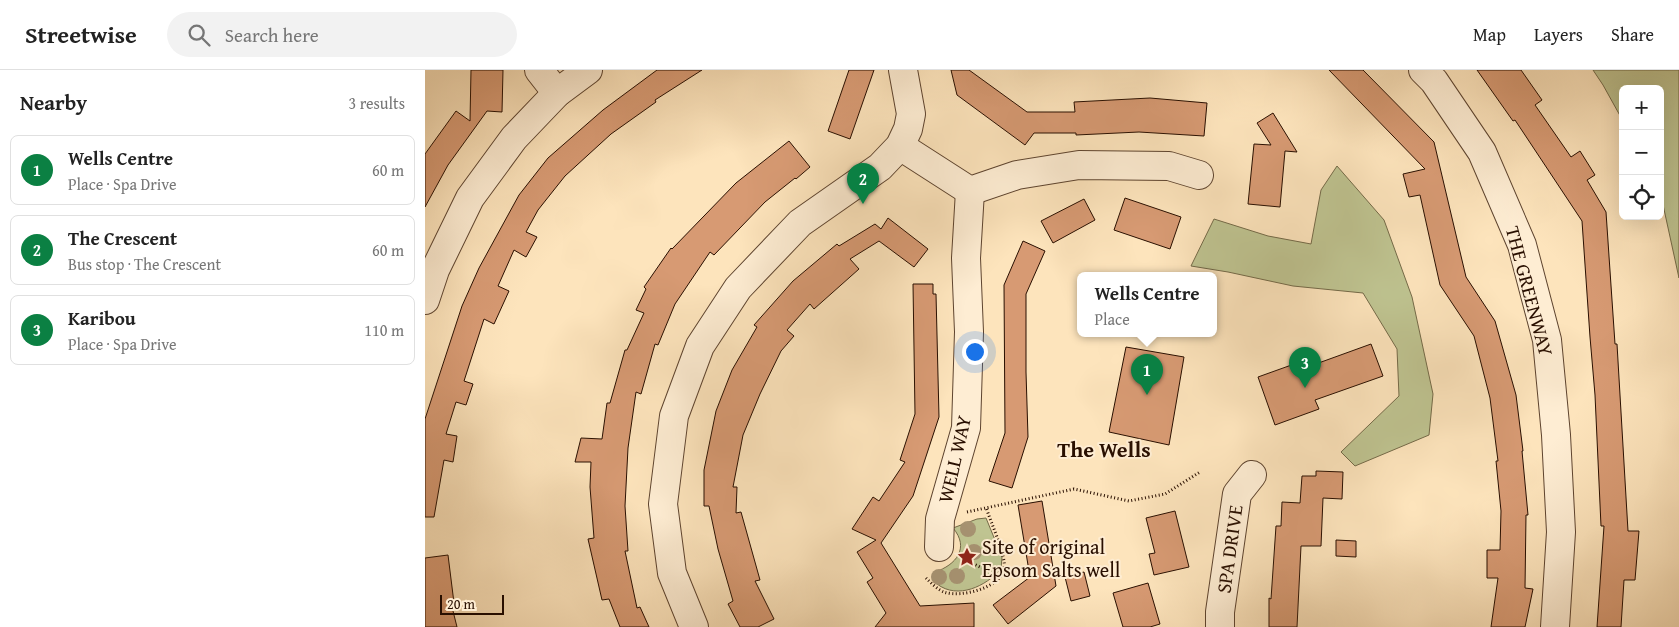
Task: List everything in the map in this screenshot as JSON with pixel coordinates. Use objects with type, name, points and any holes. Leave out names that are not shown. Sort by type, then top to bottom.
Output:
[{"type":"street","points":[[539,70],[557,93]]},
{"type":"street","points":[[425,300],[435,270],[471,198],[514,138],[557,93],[588,70]]},
{"type":"street","points":[[694,627],[672,573],[663,504],[674,416],[700,346],[738,288],[800,223],[880,168],[901,146],[911,114],[903,70]]},
{"type":"street","name":"THE GREENWAY","points":[[1423,70],[1434,81],[1482,152],[1522,245],[1547,340],[1556,435],[1561,532],[1555,627]]},
{"type":"street","points":[[901,146],[970,192],[1017,175],[1079,165],[1169,166],[1199,175]]},
{"type":"street","name":"WELL WAY","points":[[939,547],[940,519],[966,428],[969,332],[966,258],[970,192]]},
{"type":"street","name":"SPA DRIVE","points":[[1220,627],[1220,612],[1237,494],[1252,475]]},
{"type":"path","points":[[940,519],[986,507],[1074,489],[1129,501],[1165,494],[1200,472]]},
{"type":"path","points":[[926,578],[944,592],[970,593],[995,582],[1004,570],[1005,558],[986,507]]},
{"type":"green space","points":[[1593,70],[1679,70],[1679,278],[1664,209],[1664,85],[1619,85],[1619,114]]},
{"type":"green space","points":[[1337,166],[1384,220],[1412,297],[1433,394],[1429,435],[1355,466],[1341,452],[1399,396],[1397,349],[1363,293],[1293,286],[1191,266],[1214,219],[1268,236],[1311,244],[1321,190]]},
{"type":"green space","points":[[986,518],[1002,557],[1001,569],[988,581],[963,591],[945,589],[937,584],[935,572],[949,565],[958,555],[960,549],[958,535],[953,528],[977,519]]},
{"type":"building","points":[[471,70],[503,70],[502,112],[487,111],[448,165],[425,207],[425,154],[456,111],[470,121]]},
{"type":"building","points":[[657,70],[702,70],[655,100],[656,102],[611,134],[565,176],[538,210],[526,232],[537,237],[526,257],[514,250],[498,286],[509,291],[494,324],[484,319],[464,381],[473,384],[466,405],[456,402],[446,434],[457,436],[453,462],[444,460],[434,517],[425,517],[425,419],[462,306],[479,268],[519,195],[548,158],[603,110]]},
{"type":"building","points":[[849,70],[874,70],[850,139],[828,131]]},
{"type":"building","points":[[951,70],[969,70],[1027,112],[1075,112],[1074,102],[1150,98],[1207,103],[1204,136],[1139,132],[1076,135],[1076,133],[1034,133],[1025,145],[957,95]]},
{"type":"building","points":[[1329,70],[1363,70],[1434,142],[1466,277],[1495,321],[1516,395],[1528,515],[1526,515],[1525,588],[1533,589],[1525,627],[1491,627],[1498,578],[1487,578],[1487,550],[1500,550],[1501,511],[1496,461],[1498,461],[1490,398],[1474,336],[1440,285],[1420,195],[1409,197],[1403,174],[1425,169]]},
{"type":"building","points":[[1477,70],[1521,70],[1542,100],[1535,105],[1571,157],[1580,151],[1595,175],[1587,180],[1606,212],[1615,344],[1617,344],[1628,531],[1639,531],[1635,580],[1624,580],[1621,627],[1597,627],[1604,526],[1601,526],[1595,395],[1582,221],[1515,120],[1513,121]]},
{"type":"building","points":[[1273,113],[1297,152],[1285,151],[1280,207],[1248,204],[1254,144],[1271,145],[1257,123]]},
{"type":"building","points":[[789,141],[810,167],[765,202],[714,255],[710,252],[675,304],[658,345],[655,344],[641,394],[636,392],[628,448],[625,506],[628,551],[625,551],[637,608],[640,607],[649,627],[620,627],[609,599],[602,600],[588,539],[594,538],[590,487],[591,462],[575,462],[581,438],[602,439],[607,403],[610,403],[625,350],[627,350],[644,313],[636,310],[646,289],[644,287],[671,248],[736,183]]},
{"type":"building","points":[[1125,198],[1181,217],[1170,249],[1114,230]]},
{"type":"building","points":[[1084,199],[1095,220],[1053,243],[1041,221]]},
{"type":"building","points":[[888,218],[928,249],[914,267],[879,241],[850,259],[859,269],[814,309],[810,304],[787,330],[794,336],[781,351],[743,435],[733,487],[737,487],[736,513],[741,512],[760,580],[755,581],[774,619],[758,627],[740,627],[728,604],[733,601],[718,549],[709,506],[704,506],[704,470],[716,411],[732,370],[757,327],[754,325],[793,281],[837,244],[839,246],[875,224],[881,229]]},
{"type":"building","points":[[1023,241],[1045,251],[1026,294],[1028,437],[1012,488],[989,481],[1005,433],[1004,285]]},
{"type":"building","points":[[913,284],[933,284],[933,294],[936,294],[939,417],[913,496],[881,543],[920,606],[974,603],[974,627],[875,627],[886,613],[867,582],[873,578],[857,552],[876,540],[852,529],[873,497],[879,501],[905,462],[900,460],[915,414]]},
{"type":"building","points":[[1371,344],[1383,376],[1315,400],[1319,409],[1275,425],[1258,377],[1311,358],[1313,365]]},
{"type":"building","points":[[1126,347],[1184,357],[1169,445],[1109,432]]},
{"type":"building","points":[[1316,471],[1343,472],[1342,499],[1323,498],[1321,546],[1301,546],[1297,627],[1269,627],[1269,598],[1271,599],[1276,526],[1281,526],[1282,502],[1300,503],[1302,476],[1316,476]]},
{"type":"building","points":[[1042,501],[1056,586],[1008,624],[993,605],[1030,577],[1018,505]]},
{"type":"building","points":[[1175,511],[1189,567],[1154,575],[1149,554],[1155,553],[1146,518]]},
{"type":"building","points":[[1336,540],[1356,541],[1356,557],[1336,556]]},
{"type":"building","points":[[448,555],[454,603],[451,603],[457,627],[425,627],[425,558]]},
{"type":"building","points":[[1084,572],[1090,596],[1071,601],[1065,577]]},
{"type":"building","points":[[1148,583],[1160,624],[1150,627],[1123,627],[1113,593]]},
{"type":"place","name":"The Crescent","points":[[863,204]]},
{"type":"place","name":"Karibou","points":[[1305,388]]},
{"type":"place","name":"Wells Centre","points":[[1147,395]]},
{"type":"place","name":"Site of original Epsom Salts well","points":[[967,557]]},
{"type":"district","name":"The Wells","points":[[1104,449]]}]
